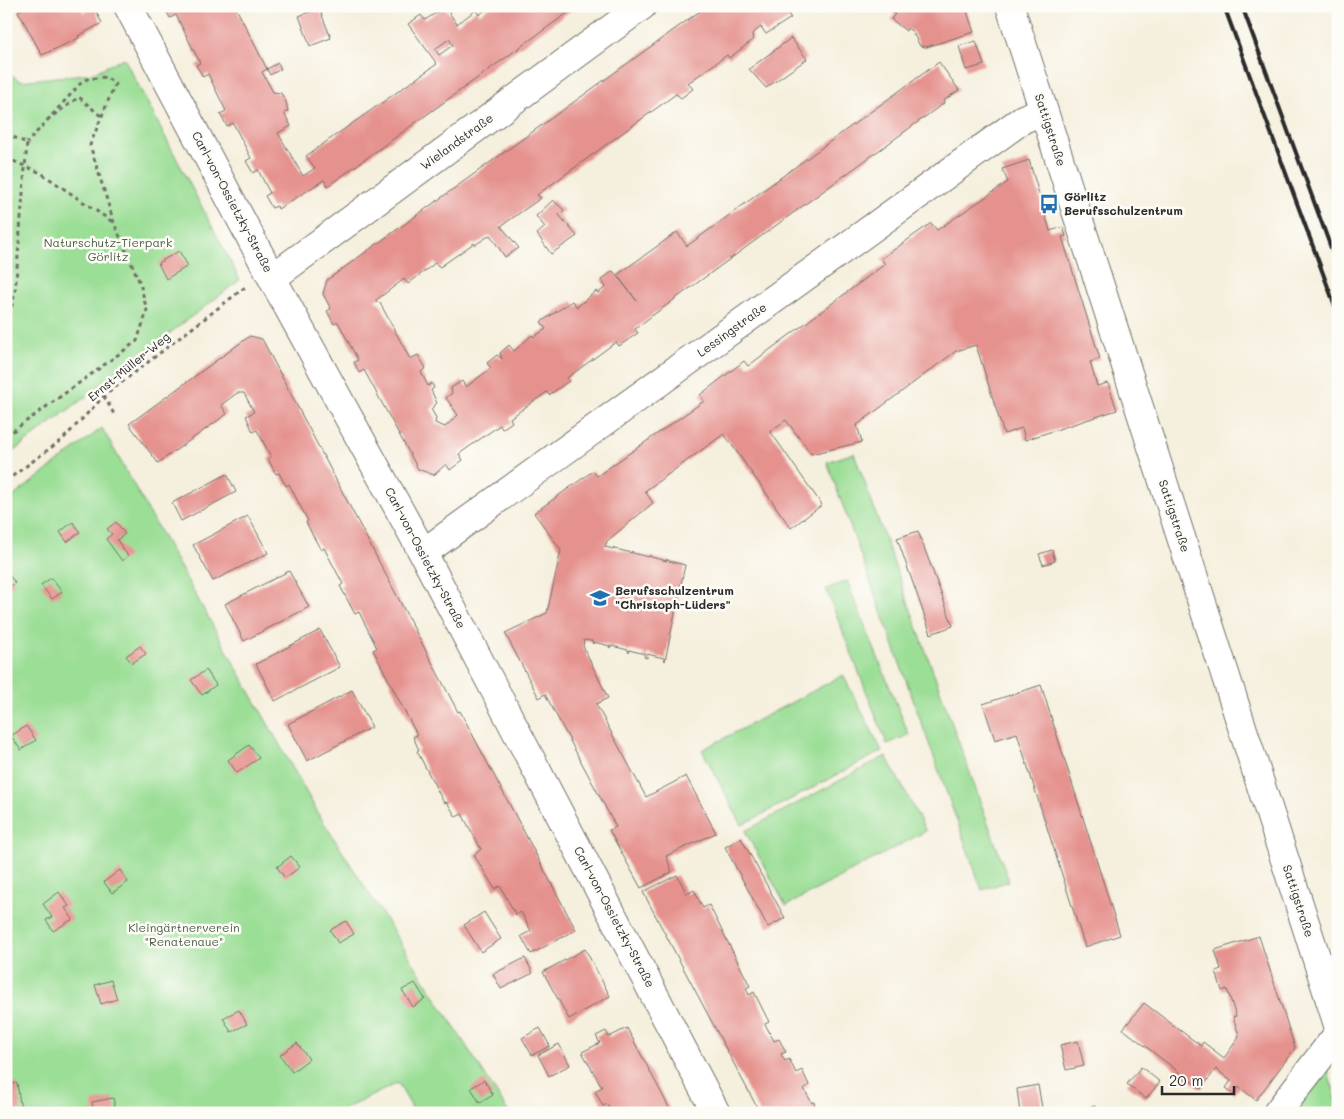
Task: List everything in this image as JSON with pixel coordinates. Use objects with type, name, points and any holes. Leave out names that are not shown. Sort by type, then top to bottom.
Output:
[{"type":"street","name":"Carl-von-Ossietzky-Straße","points":[[128,6],[272,278],[422,553],[716,1113]]},
{"type":"street","name":"Wielandstraße","points":[[272,278],[642,6]]},
{"type":"street","name":"Sattigstraße","points":[[1010,6],[1338,1025]]},
{"type":"street","name":"Lessingstraße","points":[[422,553],[1023,119],[1043,111]]},
{"type":"street","points":[[1277,1113],[1338,1034]]},
{"type":"path","points":[[6,329],[15,293],[27,143],[40,125],[80,84],[88,79],[106,76],[116,84],[90,145],[114,223],[140,283],[147,311],[137,340],[6,436]]},
{"type":"path","points":[[40,125],[79,98],[102,116]]},
{"type":"path","points":[[6,134],[27,143]]},
{"type":"path","points":[[6,158],[41,173],[114,223]]},
{"type":"path","name":"Ernst-Müller-Weg","points":[[6,482],[64,438],[104,396],[246,286],[272,278]]},
{"type":"path","points":[[104,396],[115,416]]},
{"type":"green space","name":"Naturschutz-Tierpark Görlitz","points":[[124,58],[240,280],[6,457],[6,71],[20,81],[93,73]]},
{"type":"green space","name":"Kleingärtnerverein \"Renatenaue\"","points":[[102,428],[319,815],[509,1113],[415,1113],[398,1083],[336,1113],[6,1113],[6,502]]},
{"type":"green space","points":[[854,453],[1009,881],[982,890],[827,462]]},
{"type":"green space","points":[[847,581],[909,735],[887,744],[826,589]]},
{"type":"green space","points":[[843,675],[882,751],[742,825],[702,750]]},
{"type":"green space","points":[[886,756],[926,831],[786,906],[745,831]]},
{"type":"green space","points":[[1327,1069],[1338,1104],[1338,1113],[1292,1113]]},
{"type":"building","points":[[26,6],[80,6],[84,13],[94,8],[102,23],[78,36],[79,38],[42,55],[18,11]]},
{"type":"building","points":[[164,6],[235,6],[267,69],[262,72],[273,92],[281,93],[286,102],[288,111],[284,113],[291,126],[278,133],[303,176],[315,168],[306,156],[437,64],[408,24],[421,15],[425,20],[445,7],[457,24],[476,10],[479,15],[490,6],[577,6],[328,186],[324,180],[278,209],[277,206],[272,208],[265,196],[270,193],[258,170],[253,173],[246,161],[251,158],[233,123],[227,126],[220,114],[226,111],[208,74],[203,77],[196,65],[200,63],[176,15],[170,18]],"holes":[[[449,39],[453,45],[439,55],[435,49]]]},
{"type":"building","points":[[707,6],[800,6],[793,11],[790,7],[785,10],[791,18],[766,34],[761,27],[752,34],[753,40],[729,58],[727,55],[688,83],[693,89],[681,98],[676,94],[537,195],[541,198],[501,226],[519,248],[505,257],[490,235],[475,245],[474,243],[440,267],[435,263],[408,284],[404,279],[375,301],[380,303],[410,359],[418,355],[426,368],[421,372],[428,386],[432,383],[434,388],[431,390],[437,403],[431,409],[436,418],[435,423],[445,427],[458,415],[446,398],[452,393],[451,388],[462,381],[466,387],[491,368],[487,363],[497,355],[502,359],[500,353],[509,345],[514,351],[532,335],[534,337],[546,329],[541,322],[572,301],[577,307],[596,291],[598,293],[606,287],[601,280],[613,271],[637,301],[617,275],[677,232],[687,246],[939,62],[959,90],[943,101],[944,103],[649,318],[635,329],[638,333],[619,346],[616,342],[567,378],[569,381],[549,395],[547,392],[510,418],[512,422],[502,429],[500,425],[459,454],[463,460],[450,470],[446,464],[434,475],[418,469],[364,370],[359,373],[354,362],[358,360],[338,322],[334,324],[327,311],[331,309],[323,294],[327,280]]},
{"type":"building","points":[[884,6],[965,6],[974,32],[926,47],[920,46],[912,31],[907,28],[906,31],[891,19],[895,14]]},
{"type":"building","points":[[319,8],[331,38],[310,46],[299,16]]},
{"type":"building","points":[[791,38],[807,59],[766,88],[749,69]]},
{"type":"building","points":[[976,41],[984,65],[966,70],[959,46]]},
{"type":"building","points":[[278,63],[281,69],[270,75],[267,69]]},
{"type":"building","points":[[1029,160],[1050,231],[1063,227],[1066,236],[1062,237],[1100,359],[1090,362],[1097,386],[1108,383],[1117,410],[1025,440],[1022,428],[1004,434],[976,345],[956,351],[857,425],[862,442],[811,454],[786,420],[770,431],[822,505],[791,528],[724,434],[645,491],[653,503],[607,541],[605,547],[614,549],[614,547],[615,549],[632,553],[632,551],[633,553],[649,557],[650,555],[651,557],[667,561],[667,559],[685,565],[665,661],[664,658],[647,654],[647,658],[644,657],[645,654],[629,650],[629,653],[628,650],[612,646],[609,648],[610,646],[594,642],[593,644],[592,641],[584,640],[583,646],[608,698],[596,704],[646,797],[686,776],[716,833],[666,856],[672,872],[641,888],[609,830],[616,827],[545,694],[539,698],[505,633],[547,613],[561,550],[534,513],[593,471],[597,476],[704,401],[700,395],[744,361],[748,366],[885,264],[881,259],[931,223],[937,230],[1008,182],[1002,169]]},
{"type":"building","points":[[553,200],[564,210],[559,215],[577,236],[551,254],[537,234],[545,227],[536,216]]},
{"type":"building","points":[[179,251],[188,266],[166,279],[158,263]]},
{"type":"building","points":[[250,336],[262,339],[458,712],[460,711],[576,930],[531,954],[521,936],[531,931],[521,912],[516,915],[500,886],[495,889],[474,855],[481,849],[462,814],[456,817],[447,802],[444,803],[417,751],[419,750],[413,737],[417,735],[373,650],[377,648],[359,612],[355,614],[340,586],[343,584],[324,548],[321,550],[313,536],[306,522],[308,521],[289,484],[286,486],[279,473],[276,474],[268,459],[271,457],[257,430],[253,432],[246,416],[254,412],[244,393],[237,393],[221,405],[227,414],[158,463],[129,424]]},
{"type":"building","points":[[227,474],[236,492],[181,521],[172,503]]},
{"type":"building","points":[[248,516],[268,553],[213,581],[193,545]]},
{"type":"building","points":[[73,522],[80,532],[67,542],[60,532]]},
{"type":"building","points":[[116,522],[125,534],[117,540],[128,556],[122,561],[106,539],[112,534],[107,529]]},
{"type":"building","points":[[918,531],[953,626],[931,634],[897,538]]},
{"type":"building","points":[[1052,550],[1055,561],[1043,565],[1039,554]]},
{"type":"building","points":[[6,571],[15,583],[6,590]]},
{"type":"building","points":[[289,571],[309,607],[244,641],[225,604]]},
{"type":"building","points":[[51,578],[62,592],[52,599],[41,585]]},
{"type":"building","points":[[320,630],[340,667],[275,701],[256,664]]},
{"type":"building","points":[[140,646],[146,654],[132,663],[126,656]]},
{"type":"building","points":[[206,670],[216,685],[202,695],[191,680]]},
{"type":"building","points":[[1041,685],[1120,935],[1085,947],[1017,733],[995,740],[983,704]]},
{"type":"building","points":[[352,690],[372,727],[307,761],[288,724]]},
{"type":"building","points":[[26,726],[36,740],[21,750],[11,736]]},
{"type":"building","points":[[249,745],[259,758],[237,773],[228,760]]},
{"type":"building","points":[[741,838],[785,918],[768,927],[725,847]]},
{"type":"building","points":[[291,856],[300,867],[285,878],[277,867]]},
{"type":"building","points":[[120,870],[128,882],[112,893],[104,882]]},
{"type":"building","points":[[677,875],[687,894],[694,890],[703,908],[709,905],[750,986],[746,988],[749,995],[754,992],[769,1022],[765,1024],[774,1041],[779,1039],[786,1052],[781,1054],[785,1061],[789,1059],[796,1073],[802,1070],[809,1085],[804,1089],[812,1103],[814,1102],[815,1110],[818,1109],[820,1113],[760,1113],[643,892]]},
{"type":"building","points":[[59,892],[69,906],[65,908],[73,919],[53,931],[46,920],[52,917],[43,904]]},
{"type":"building","points":[[484,912],[501,939],[481,952],[464,925]]},
{"type":"building","points":[[346,921],[354,934],[338,943],[330,930]]},
{"type":"building","points":[[1259,936],[1295,1048],[1256,1100],[1239,1087],[1234,1094],[1226,1088],[1231,1081],[1216,1069],[1201,1089],[1123,1029],[1144,1003],[1201,1046],[1203,1042],[1224,1058],[1239,1035],[1233,1017],[1236,1016],[1227,989],[1222,991],[1216,971],[1221,969],[1215,950]]},
{"type":"building","points":[[585,949],[610,996],[569,1019],[543,972]]},
{"type":"building","points":[[525,958],[533,973],[501,989],[493,974]]},
{"type":"building","points":[[111,980],[117,999],[101,1004],[95,985]]},
{"type":"building","points":[[415,983],[425,999],[413,1007],[402,990]]},
{"type":"building","points":[[239,1010],[247,1024],[231,1032],[223,1018]]},
{"type":"building","points":[[540,1028],[550,1046],[532,1055],[522,1038]]},
{"type":"building","points":[[627,1028],[672,1113],[611,1113],[607,1104],[603,1106],[595,1091],[602,1087],[582,1052],[600,1043],[596,1036],[606,1031],[609,1037]]},
{"type":"building","points":[[1078,1041],[1084,1066],[1066,1070],[1060,1045]]},
{"type":"building","points":[[297,1043],[309,1059],[292,1072],[280,1055]]},
{"type":"building","points":[[559,1044],[570,1065],[549,1076],[538,1055]]},
{"type":"building","points":[[1141,1067],[1160,1082],[1146,1099],[1127,1084]]},
{"type":"building","points":[[484,1080],[493,1095],[480,1103],[471,1088]]},
{"type":"building","points":[[17,1083],[21,1110],[6,1112],[6,1085]]},
{"type":"building","points":[[1038,1085],[1043,1113],[1020,1113],[1017,1089]]},
{"type":"building","points":[[113,1098],[116,1113],[94,1113],[92,1102]]},
{"type":"building","points":[[1095,1106],[1096,1113],[1072,1113],[1072,1110]]},
{"type":"building","points":[[1165,1106],[1174,1113],[1160,1113]]},
{"type":"railway","points":[[1224,6],[1338,314]]},
{"type":"railway","points":[[1242,6],[1338,267]]},
{"type":"place","name":"Görlitz Berufsschulzentrum","points":[[1049,204]]},
{"type":"place","name":"Berufsschulzentrum \"Christoph-Lüders\"","points":[[600,598]]}]
